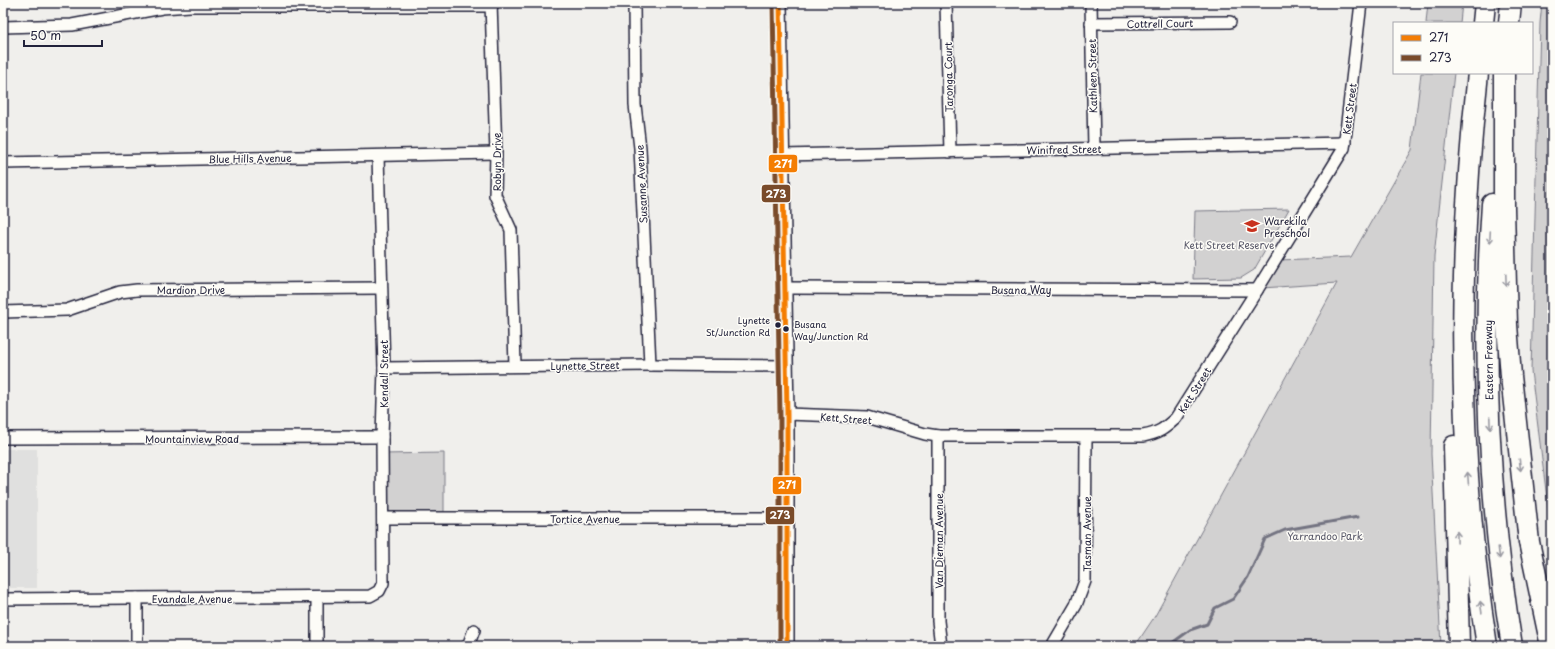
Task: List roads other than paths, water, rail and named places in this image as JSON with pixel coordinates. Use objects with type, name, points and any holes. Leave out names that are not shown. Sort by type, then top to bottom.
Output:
[{"type":"highway","points":[[1483,22],[1485,3]]},
{"type":"highway","points":[[1509,22],[1511,3]]},
{"type":"highway","points":[[1459,646],[1454,474],[1455,367],[1459,269],[1465,184],[1477,74]]},
{"type":"highway","points":[[1477,74],[1469,172],[1465,266],[1464,407],[1475,558],[1487,646]]},
{"type":"highway","points":[[1504,74],[1504,216],[1507,325],[1510,369],[1529,542],[1551,646]]},
{"type":"highway","name":"Eastern Freeway","points":[[1504,74],[1495,165],[1488,270],[1488,377],[1494,504],[1502,581],[1512,646]]},
{"type":"street","name":"Susanne Avenue","points":[[634,3],[636,105],[640,148],[650,365]]},
{"type":"street","points":[[780,3],[788,414],[787,646]]},
{"type":"street","name":"Taronga Court","points":[[946,3],[950,152]]},
{"type":"street","name":"Kathleen Street","points":[[1090,3],[1094,148]]},
{"type":"street","name":"Kett Street","points":[[788,414],[867,418],[925,434],[938,436],[1143,436],[1156,434],[1164,429],[1176,418],[1344,148],[1361,3]]},
{"type":"street","points":[[3,26],[72,25],[162,8],[190,6],[491,5]]},
{"type":"street","name":"Robyn Drive","points":[[491,5],[496,153],[495,195],[510,230],[515,366]]},
{"type":"street","name":"Cottrell Court","points":[[1091,23],[1230,22]]},
{"type":"street","name":"Winifred Street","points":[[783,155],[1345,143]]},
{"type":"street","name":"Blue Hills Avenue","points":[[3,163],[496,153]]},
{"type":"street","name":"Kendall Street","points":[[378,156],[384,368],[382,437],[383,583],[379,591]]},
{"type":"street","name":"Mardion Drive","points":[[3,312],[67,310],[120,292],[137,290],[381,288]]},
{"type":"street","name":"Busana Way","points":[[786,288],[1257,290]]},
{"type":"street","name":"Lynette Street","points":[[384,368],[650,365],[786,366]]},
{"type":"street","name":"Van Dieman Avenue","points":[[938,436],[938,613],[941,646]]},
{"type":"street","name":"Mountainview Road","points":[[3,438],[382,437]]},
{"type":"street","name":"Tasman Avenue","points":[[1052,646],[1076,605],[1085,581],[1086,437]]},
{"type":"street","name":"Tortice Avenue","points":[[383,518],[787,518]]},
{"type":"street","name":"Evandale Avenue","points":[[3,599],[370,596],[379,591]]},
{"type":"street","points":[[317,597],[317,646]]},
{"type":"street","points":[[137,598],[138,646]]},
{"type":"street","points":[[468,646],[474,630]]},
{"type":"waterway","points":[[1168,646],[1190,630],[1207,624],[1215,608],[1233,599],[1248,577],[1265,539],[1285,530],[1358,517]]},
{"type":"place","name":"Warekila Preschool","points":[[1252,226]]},
{"type":"place","name":"Lynette St/Junction Rd","points":[[778,325]]},
{"type":"place","name":"Busana Way/Junction Rd","points":[[786,329]]},
{"type":"park label","name":"Kett Street Reserve","points":[[1229,244]]},
{"type":"park label","name":"Yarrandoo Park","points":[[1325,535]]}]
